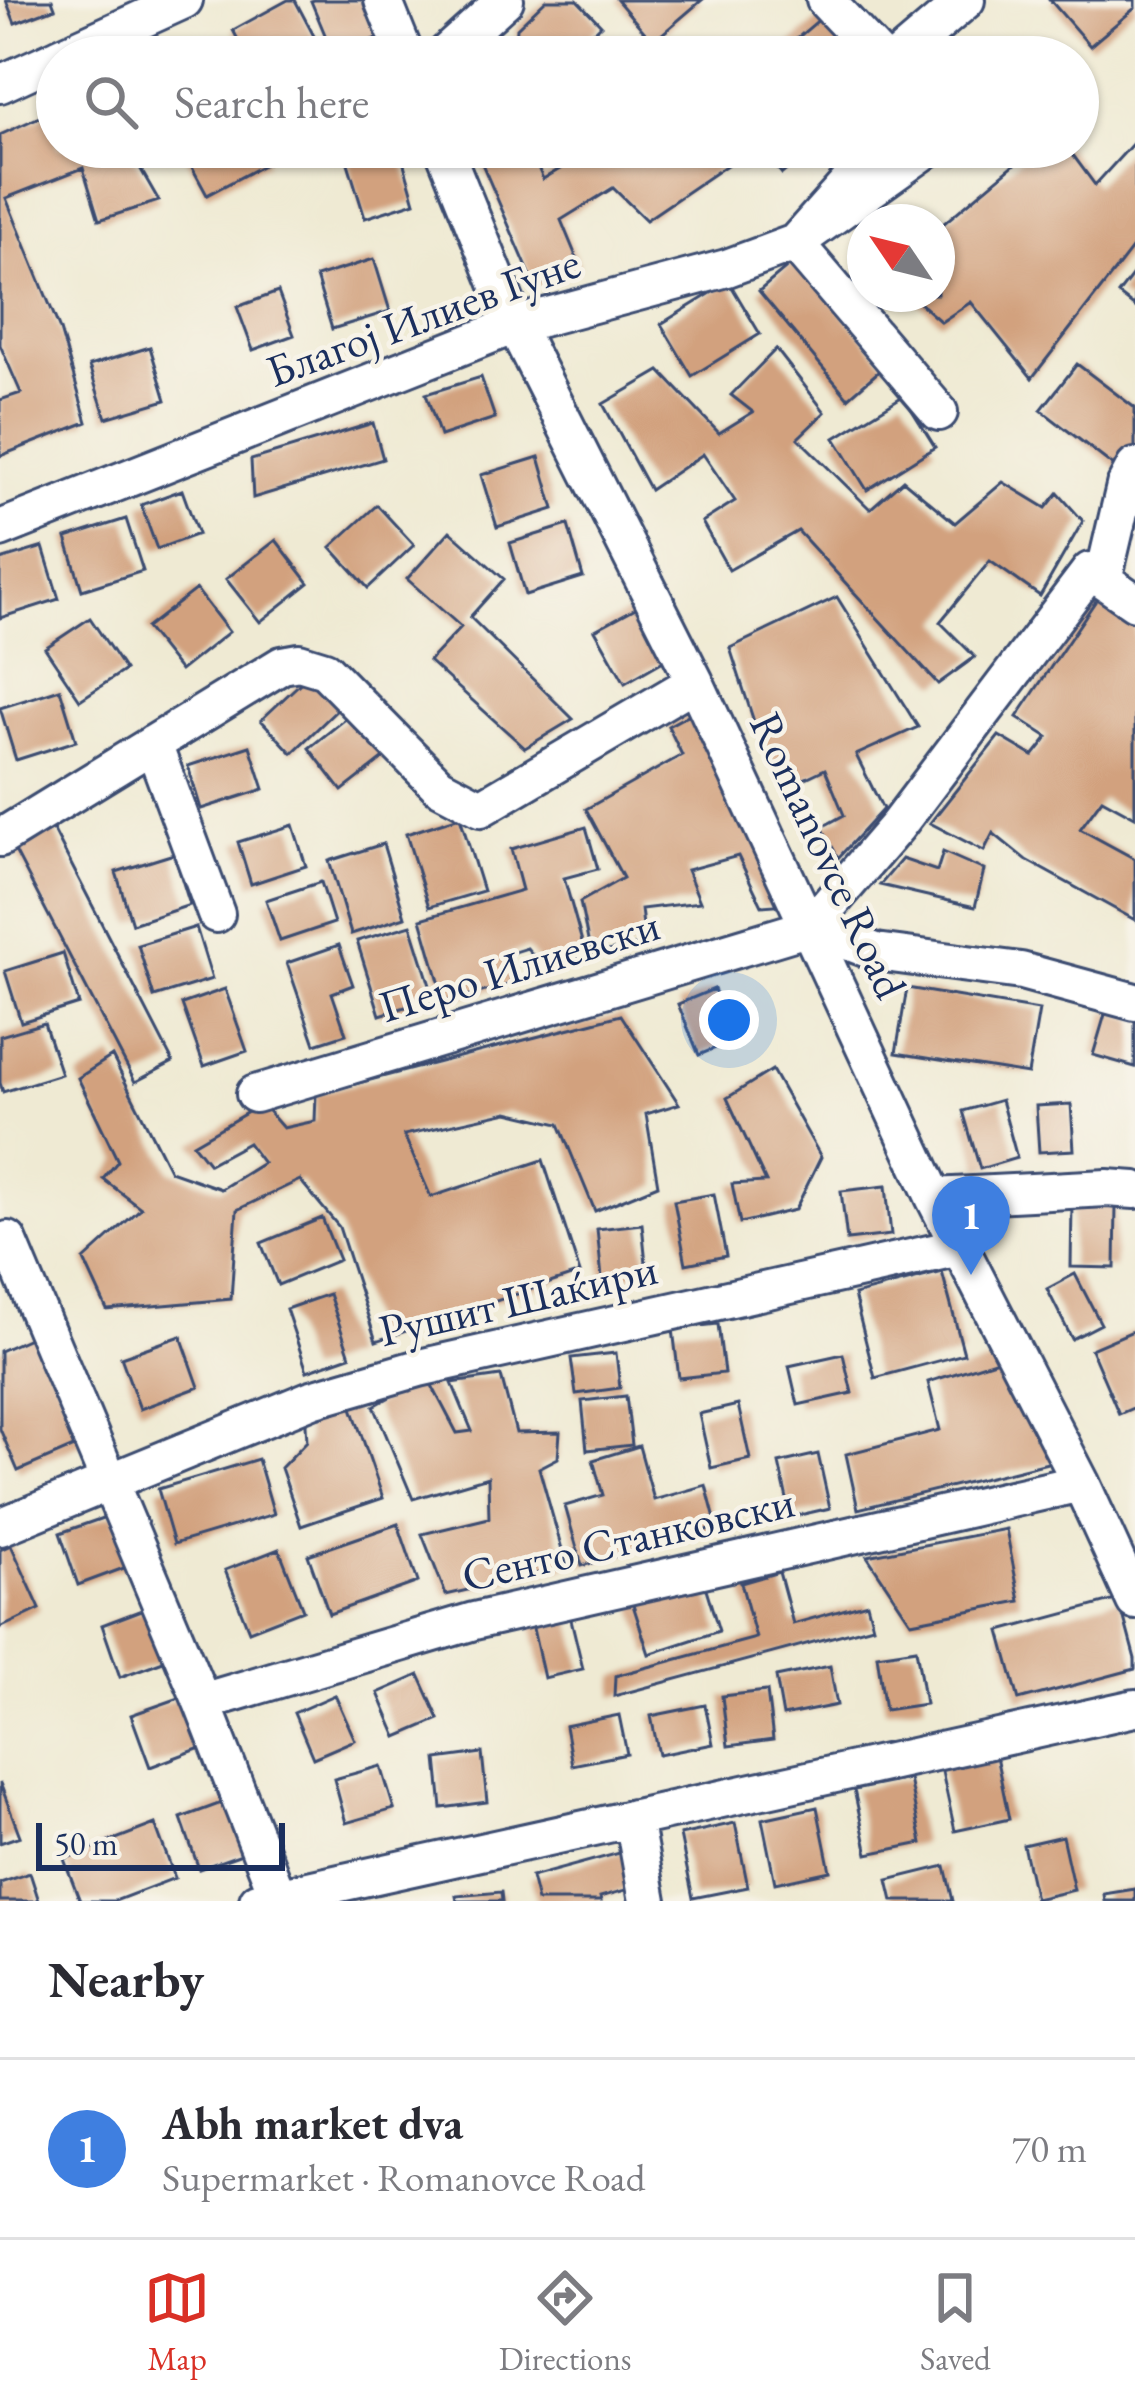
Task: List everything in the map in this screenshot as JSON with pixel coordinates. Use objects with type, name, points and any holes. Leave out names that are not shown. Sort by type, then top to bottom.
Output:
[{"type":"street","points":[[104,36],[184,0]]},
{"type":"street","points":[[383,0],[398,36]]},
{"type":"street","points":[[465,36],[505,0]]},
{"type":"street","points":[[825,0],[859,36]]},
{"type":"street","points":[[923,36],[966,0]]},
{"type":"street","points":[[0,84],[36,67]]},
{"type":"street","name":"Romanovce Road","points":[[451,168],[515,325],[694,682],[934,1197],[1130,1578]]},
{"type":"street","points":[[860,168],[795,243],[939,412]]},
{"type":"street","name":"Благој Илиев Гуне","points":[[0,529],[515,325],[727,268],[795,243],[900,168]]},
{"type":"street","points":[[1135,467],[1096,576],[811,927],[876,952],[1021,971],[1135,1002]]},
{"type":"street","points":[[1096,576],[1135,602]]},
{"type":"street","points":[[0,838],[282,665],[299,662],[325,670],[439,786],[481,808],[694,682]]},
{"type":"street","points":[[153,745],[215,914]]},
{"type":"street","name":"Перо Илиевски","points":[[255,1094],[811,927]]},
{"type":"street","points":[[934,1197],[1135,1190]]},
{"type":"street","points":[[8,1240],[202,1702],[272,1899],[1135,1708]]},
{"type":"street","name":"Рушит Шаќири","points":[[0,1527],[312,1399],[419,1368],[960,1247]]},
{"type":"street","name":"Сенто Станковски","points":[[202,1702],[474,1621],[1081,1484]]},
{"type":"street","points":[[633,1817],[648,1901]]},
{"type":"building","points":[[6,0],[52,0],[55,8],[15,23]]},
{"type":"building","points":[[295,0],[314,36],[236,36],[233,30]]},
{"type":"building","points":[[370,0],[384,35],[326,36],[311,1]]},
{"type":"building","points":[[546,0],[577,0],[601,25],[590,36],[516,36],[517,28]]},
{"type":"building","points":[[617,0],[702,0],[660,36],[648,36]]},
{"type":"building","points":[[1050,0],[1135,0],[1135,8],[1099,38],[1081,36]]},
{"type":"building","points":[[822,17],[838,36],[800,36]]},
{"type":"building","points":[[36,119],[36,168],[83,168],[6,198],[60,330],[87,422],[0,456],[0,400],[21,393],[0,345],[0,135]]},
{"type":"building","points":[[1135,141],[1135,245],[1032,378],[971,302],[941,322],[930,312],[955,312],[955,214],[1010,168],[1082,168],[1095,185]]},
{"type":"building","points":[[83,168],[140,168],[159,201],[99,220]]},
{"type":"building","points":[[192,168],[258,168],[207,195]]},
{"type":"building","points":[[350,168],[405,168],[415,202],[365,218]]},
{"type":"building","points":[[484,168],[538,168],[543,179],[562,168],[723,168],[646,220],[613,188],[561,220],[580,266],[535,286]]},
{"type":"building","points":[[374,259],[390,311],[332,329],[316,277]]},
{"type":"building","points":[[797,259],[886,365],[848,398],[759,291]]},
{"type":"building","points":[[1135,272],[1135,307],[1118,294]]},
{"type":"building","points":[[729,282],[760,334],[692,376],[661,324]]},
{"type":"building","points":[[278,292],[294,335],[253,350],[237,307]]},
{"type":"building","points":[[150,347],[166,400],[106,418],[89,366]]},
{"type":"building","points":[[776,349],[825,412],[798,438],[870,509],[903,480],[955,523],[1003,482],[1046,508],[1058,493],[1083,521],[1040,596],[990,561],[940,622],[975,657],[938,684],[798,531],[729,570],[702,522],[735,501],[703,454],[650,490],[603,404],[660,371],[719,433],[753,412],[731,395]]},
{"type":"building","points":[[1077,364],[1135,408],[1135,459],[1124,474],[1041,410]]},
{"type":"building","points":[[481,377],[495,418],[440,436],[426,394]]},
{"type":"building","points":[[903,396],[935,447],[867,490],[835,438]]},
{"type":"building","points":[[373,423],[383,459],[253,498],[251,460]]},
{"type":"building","points":[[539,457],[554,509],[497,527],[481,475]]},
{"type":"building","points":[[182,490],[198,534],[157,549],[141,505]]},
{"type":"building","points":[[377,505],[414,545],[368,588],[331,547]]},
{"type":"building","points":[[126,519],[143,571],[82,590],[66,538]]},
{"type":"building","points":[[568,525],[583,577],[525,595],[510,543]]},
{"type":"building","points":[[450,531],[504,579],[470,617],[573,719],[525,748],[429,661],[461,627],[407,579]]},
{"type":"building","points":[[276,540],[309,583],[260,622],[226,579]]},
{"type":"building","points":[[43,547],[59,599],[0,618],[0,560]]},
{"type":"building","points":[[196,589],[229,632],[180,671],[146,628]]},
{"type":"building","points":[[1099,596],[1135,617],[1135,817],[1102,799],[1080,829],[1135,859],[1135,920],[1026,860],[993,833],[984,851],[930,823],[999,736],[1033,756],[1048,737],[1017,717]]},
{"type":"building","points":[[837,597],[918,727],[856,755],[883,809],[838,858],[822,827],[844,815],[825,769],[787,787],[758,734],[730,648]]},
{"type":"building","points":[[643,604],[672,656],[625,683],[595,630]]},
{"type":"building","points":[[90,618],[125,670],[80,700],[45,648]]},
{"type":"building","points":[[309,675],[340,707],[292,753],[261,720]]},
{"type":"building","points":[[60,689],[76,741],[16,760],[0,708]]},
{"type":"building","points":[[358,709],[392,752],[342,791],[309,748]]},
{"type":"building","points":[[699,709],[789,904],[762,906],[738,856],[687,870],[700,902],[641,909],[645,943],[591,955],[580,902],[623,878],[586,809],[682,755],[668,726]]},
{"type":"building","points":[[250,746],[264,789],[201,809],[188,766]]},
{"type":"building","points":[[460,817],[483,891],[429,907],[406,834]]},
{"type":"building","points":[[293,825],[306,866],[251,884],[238,842]]},
{"type":"building","points":[[586,827],[598,869],[564,878],[586,956],[544,968],[527,948],[505,955],[512,984],[445,1002],[421,919],[522,890],[511,849]]},
{"type":"building","points":[[53,829],[173,1062],[135,1082],[14,849]]},
{"type":"building","points":[[383,844],[405,917],[351,934],[329,861]]},
{"type":"building","points":[[943,852],[984,870],[975,907],[880,885],[902,859],[937,871]]},
{"type":"building","points":[[174,854],[190,905],[132,924],[116,872]]},
{"type":"building","points":[[321,882],[334,923],[280,941],[266,900]]},
{"type":"building","points":[[411,925],[434,998],[380,1015],[357,941]]},
{"type":"building","points":[[196,927],[212,979],[154,997],[138,945]]},
{"type":"building","points":[[339,945],[353,985],[332,993],[346,1034],[315,1044],[287,963]]},
{"type":"building","points":[[63,953],[79,1004],[21,1022],[5,971]]},
{"type":"building","points":[[907,988],[1039,1010],[1028,1074],[896,1053]]},
{"type":"building","points":[[225,989],[247,1051],[204,1066],[182,1004]]},
{"type":"building","points":[[714,989],[735,1040],[699,1055],[678,1004]]},
{"type":"building","points":[[1106,1011],[1135,1019],[1135,1067],[1093,1055]]},
{"type":"building","points":[[621,1015],[679,1104],[646,1114],[658,1185],[595,1211],[559,1124],[508,1112],[404,1135],[431,1197],[543,1160],[580,1273],[376,1341],[339,1227],[300,1180],[237,1210],[231,1299],[107,1310],[84,1260],[141,1208],[103,1179],[118,1161],[78,1078],[112,1056],[170,1171],[221,1189],[263,1163],[248,1143],[209,1164],[193,1144],[262,1104],[283,1128],[315,1121],[316,1094]]},
{"type":"building","points":[[44,1023],[61,1074],[3,1092],[0,1036]]},
{"type":"building","points":[[772,1070],[821,1157],[795,1210],[740,1223],[732,1184],[766,1182],[727,1098]]},
{"type":"building","points":[[1001,1100],[1017,1158],[980,1169],[963,1111]]},
{"type":"building","points":[[1071,1104],[1074,1150],[1039,1152],[1036,1106]]},
{"type":"building","points":[[886,1186],[891,1235],[847,1240],[841,1191]]},
{"type":"building","points":[[714,1194],[726,1256],[686,1264],[674,1201]]},
{"type":"building","points":[[1072,1205],[1116,1205],[1115,1268],[1071,1267]]},
{"type":"building","points":[[322,1218],[339,1260],[278,1285],[261,1243]]},
{"type":"building","points":[[642,1224],[647,1273],[602,1278],[597,1229]]},
{"type":"building","points":[[942,1272],[964,1354],[875,1378],[854,1295]]},
{"type":"building","points":[[1075,1274],[1101,1324],[1072,1339],[1047,1289]]},
{"type":"building","points":[[329,1294],[350,1356],[307,1371],[286,1309]]},
{"type":"building","points":[[718,1324],[724,1373],[679,1378],[673,1329]]},
{"type":"building","points":[[1135,1330],[1135,1407],[1119,1414],[1091,1349]]},
{"type":"building","points":[[36,1335],[83,1443],[18,1471],[0,1429],[0,1351]]},
{"type":"building","points":[[181,1336],[199,1387],[140,1409],[121,1357]]},
{"type":"building","points":[[616,1353],[620,1388],[576,1394],[571,1358]]},
{"type":"building","points":[[843,1354],[852,1393],[798,1405],[789,1366]]},
{"type":"building","points":[[1010,1356],[1056,1461],[858,1509],[846,1454],[940,1430],[928,1382]]},
{"type":"building","points":[[427,1376],[457,1433],[472,1431],[452,1383],[501,1376],[516,1433],[560,1432],[558,1458],[539,1468],[567,1567],[446,1595],[422,1534],[489,1518],[488,1477],[413,1499],[374,1406]]},
{"type":"building","points":[[347,1393],[383,1498],[301,1526],[281,1468],[307,1441],[305,1408]]},
{"type":"building","points":[[626,1396],[632,1445],[587,1450],[582,1401]]},
{"type":"building","points":[[738,1405],[750,1459],[711,1468],[699,1414]]},
{"type":"building","points":[[639,1446],[654,1500],[706,1485],[717,1527],[582,1566],[565,1506],[603,1495],[593,1460]]},
{"type":"building","points":[[818,1454],[830,1508],[791,1517],[779,1463]]},
{"type":"building","points":[[258,1459],[274,1514],[174,1544],[158,1489]]},
{"type":"building","points":[[114,1514],[132,1565],[78,1585],[60,1533]]},
{"type":"building","points":[[398,1524],[418,1582],[329,1614],[308,1555]]},
{"type":"building","points":[[1006,1529],[1020,1601],[911,1622],[867,1556]]},
{"type":"building","points":[[11,1545],[40,1609],[0,1628],[0,1550]]},
{"type":"building","points":[[279,1549],[303,1610],[249,1631],[225,1570]]},
{"type":"building","points":[[779,1572],[793,1624],[867,1603],[873,1626],[614,1696],[615,1676],[756,1638],[741,1583]]},
{"type":"building","points":[[703,1579],[719,1631],[649,1654],[632,1602]]},
{"type":"building","points":[[1119,1599],[1135,1669],[1019,1700],[1000,1631]]},
{"type":"building","points":[[155,1605],[174,1657],[120,1677],[102,1625]]},
{"type":"building","points":[[570,1615],[583,1669],[544,1678],[532,1624]]},
{"type":"building","points":[[916,1649],[925,1704],[885,1710],[877,1655]]},
{"type":"building","points":[[830,1666],[837,1705],[783,1716],[776,1677]]},
{"type":"building","points":[[419,1675],[439,1719],[397,1737],[378,1693]]},
{"type":"building","points":[[767,1691],[773,1740],[728,1746],[722,1696]]},
{"type":"building","points":[[335,1695],[355,1740],[313,1758],[294,1713]]},
{"type":"building","points":[[185,1696],[203,1747],[150,1767],[131,1715]]},
{"type":"building","points":[[705,1705],[713,1744],[659,1755],[651,1716]]},
{"type":"building","points":[[619,1715],[627,1754],[572,1765],[565,1726]]},
{"type":"building","points":[[482,1753],[487,1802],[442,1808],[437,1759]]},
{"type":"building","points":[[996,1756],[1009,1819],[955,1831],[941,1767]]},
{"type":"building","points":[[381,1766],[394,1809],[346,1823],[334,1779]]},
{"type":"building","points":[[909,1779],[922,1843],[868,1854],[854,1790]]},
{"type":"building","points":[[0,1783],[20,1836],[0,1843]]},
{"type":"building","points":[[235,1798],[253,1850],[199,1869],[181,1818]]},
{"type":"building","points":[[817,1807],[830,1871],[775,1883],[762,1819]]},
{"type":"building","points":[[735,1823],[748,1887],[693,1898],[680,1835]]},
{"type":"building","points":[[155,1824],[175,1878],[115,1901],[80,1901],[64,1859]]},
{"type":"building","points":[[1062,1836],[1074,1890],[1035,1899],[1023,1845]]},
{"type":"building","points":[[623,1852],[633,1888],[600,1897],[601,1901],[537,1901],[531,1877]]},
{"type":"building","points":[[945,1866],[953,1901],[893,1901],[888,1880]]},
{"type":"building","points":[[30,1873],[39,1901],[0,1901],[0,1883]]},
{"type":"building","points":[[1135,1889],[1135,1901],[1105,1901],[1104,1894]]},
{"type":"building","points":[[501,1892],[502,1901],[457,1901],[456,1896]]},
{"type":"place","name":"Abh market dva","points":[[971,1275]]}]
